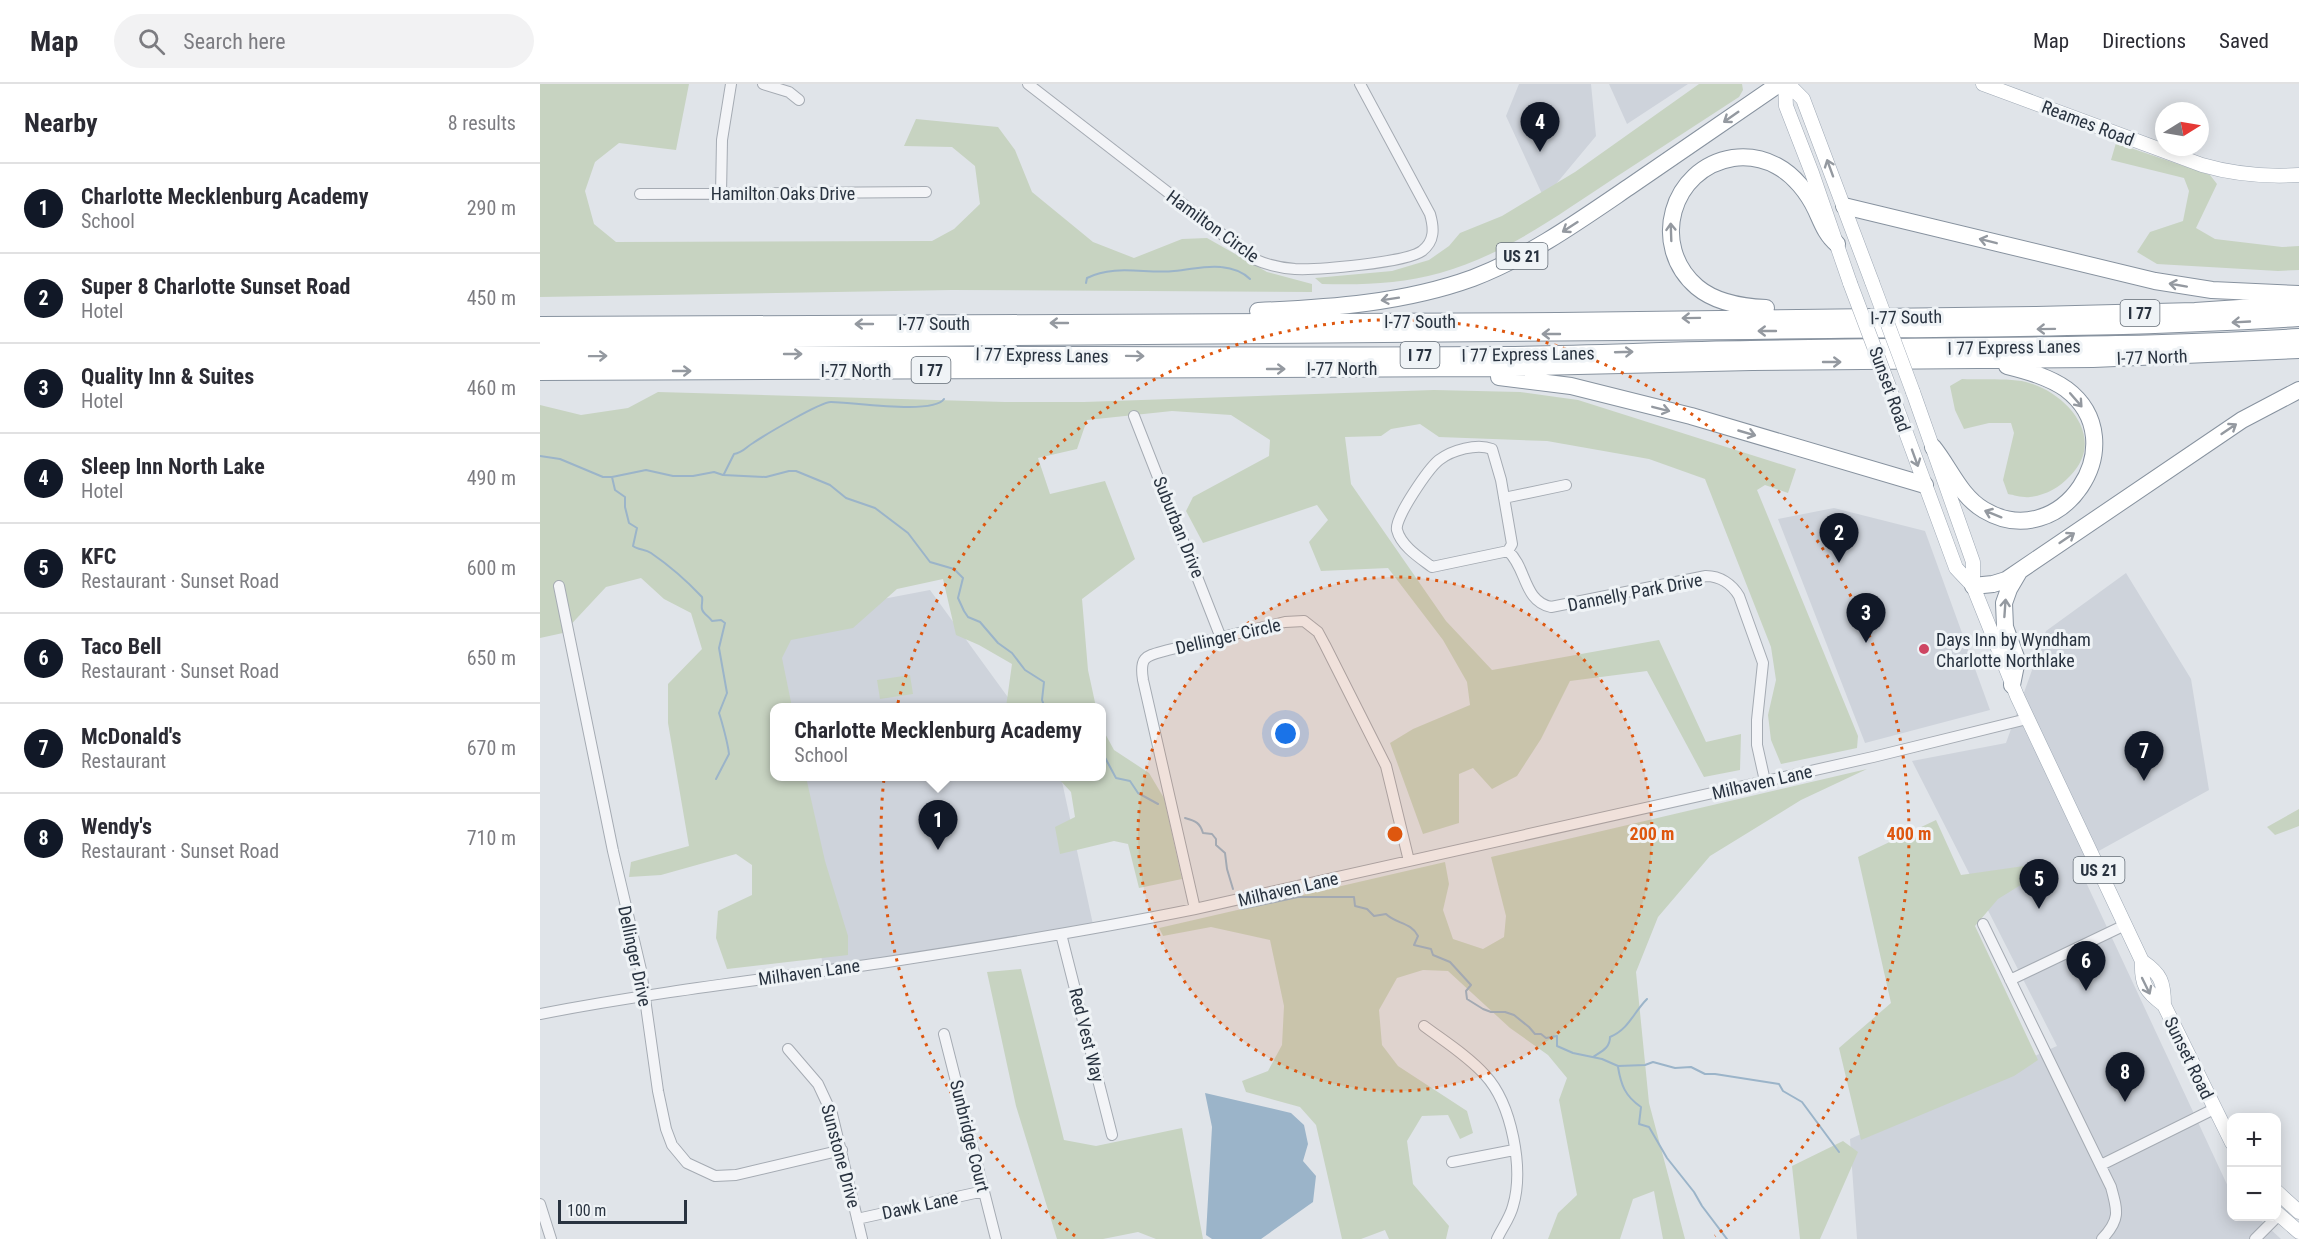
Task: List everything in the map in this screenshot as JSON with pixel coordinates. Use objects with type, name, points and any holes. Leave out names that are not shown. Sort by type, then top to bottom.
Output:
[{"type":"highway","name":"US 21","points":[[1222,322],[1247,312],[1326,307],[1408,296],[1493,270],[1535,249],[1572,226],[1779,84]]},
{"type":"highway","points":[[1812,318],[1791,308],[1763,308],[1730,303],[1697,287],[1681,268],[1673,248],[1671,226],[1675,204],[1686,185],[1708,166],[1738,158],[1762,160],[1783,169],[1796,181],[1809,197],[1829,238],[1837,244]]},
{"type":"highway","points":[[1844,206],[2155,280],[2212,290],[2299,294]]},
{"type":"highway","name":"I-77 South","points":[[540,325],[1812,318],[2092,314],[2299,304]]},
{"type":"highway","name":"I 77 Express Lanes","points":[[540,342],[804,337],[1558,334],[2037,329],[2299,318]]},
{"type":"highway","name":"I 77 Express Lanes","points":[[540,357],[899,354],[1480,355],[1752,349],[2093,346],[2299,337]]},
{"type":"highway","name":"I-77 North","points":[[540,372],[1607,366],[2197,356],[2299,350]]},
{"type":"highway","points":[[1933,447],[1954,479],[1971,499],[1985,511],[2001,517],[2019,520],[2044,516],[2066,505],[2081,487],[2091,466],[2094,451],[2092,429],[2083,408],[2073,395],[2053,381],[1986,360]]},
{"type":"highway","points":[[1461,367],[1480,376],[1571,386],[1691,416],[1925,485]]},
{"type":"highway","points":[[1973,586],[1997,583],[2019,571],[2242,420],[2299,390]]},
{"type":"highway","points":[[2012,685],[2017,660],[2005,627],[2004,603],[2019,571]]},
{"type":"main road","name":"Sunset Road","points":[[1786,84],[1803,99],[1844,206],[1973,562],[1973,586],[2026,719],[2142,961],[2142,978],[2145,986],[2149,994],[2164,1005],[2227,1134]]},
{"type":"main road","name":"Sunset Road","points":[[1786,84],[1786,106],[1925,485],[1956,568],[1973,586]]},
{"type":"main road","name":"Reames Road","points":[[1983,84],[2202,165],[2256,174],[2299,175]]},
{"type":"main road","points":[[2281,1195],[2299,1212]]},
{"type":"main road","points":[[2281,1216],[2299,1232]]},
{"type":"street","points":[[721,194],[722,140],[732,84]]},
{"type":"street","points":[[763,84],[789,92],[799,100]]},
{"type":"street","name":"Hamilton Circle","points":[[1028,84],[1254,259],[1273,266],[1304,269],[1401,258],[1422,251],[1431,239],[1433,225],[1430,214],[1360,84]]},
{"type":"street","name":"Hamilton Oaks Drive","points":[[640,194],[926,192]]},
{"type":"street","name":"Suburban Drive","points":[[1134,416],[1221,638]]},
{"type":"street","points":[[1484,446],[1492,448],[1512,544],[1508,551],[1432,567],[1410,549],[1397,532],[1397,523],[1415,492],[1438,461],[1455,452],[1484,446]]},
{"type":"street","points":[[1504,498],[1566,485]]},
{"type":"street","name":"Dannelly Park Drive","points":[[1508,551],[1521,566],[1534,598],[1540,604],[1551,607],[1706,576],[1722,580],[1733,588],[1739,596],[1763,663],[1757,720],[1757,745],[1766,781]]},
{"type":"street","name":"Dellinger Drive","points":[[558,586],[606,817],[641,969],[654,1068],[666,1130],[672,1145],[687,1163],[704,1173],[725,1176],[842,1150]]},
{"type":"street","name":"Dellinger Circle","points":[[1195,909],[1141,668],[1144,658],[1296,620],[1304,621],[1318,632],[1386,765],[1409,861]]},
{"type":"street","name":"Milhaven Lane","points":[[540,1014],[645,995],[879,963],[1061,934],[1195,909],[1766,781],[2026,719]]},
{"type":"street","points":[[1983,924],[2111,1187],[2116,1206],[2116,1217],[2105,1238]]},
{"type":"street","points":[[2010,980],[2125,924]]},
{"type":"street","name":"Red Vest Way","points":[[1061,934],[1112,1135]]},
{"type":"street","points":[[1424,1026],[1487,1076],[1504,1106],[1518,1173],[1511,1213],[1497,1239]]},
{"type":"street","name":"Sunbridge Court","points":[[944,1034],[996,1239]]},
{"type":"street","name":"Sunstone Drive","points":[[788,1048],[808,1070],[832,1114],[862,1239]]},
{"type":"street","points":[[2101,1165],[2214,1109]]},
{"type":"street","points":[[1452,1162],[1514,1150]]},
{"type":"street","name":"Dawk Lane","points":[[857,1219],[984,1191]]},
{"type":"street","points":[[540,1204],[551,1239]]},
{"type":"street","points":[[2255,1239],[2271,1221]]},
{"type":"shaded area","points":[[1519,84],[1591,84],[1596,136],[1556,184],[1542,194],[1506,116]]},
{"type":"shaded area","points":[[1609,84],[1688,84],[1627,124]]},
{"type":"shaded area","points":[[1834,508],[1925,531],[1990,710],[1865,743],[1778,519]]},
{"type":"shaded area","points":[[2126,573],[2191,679],[2209,790],[2077,863],[2227,1184],[2227,1221],[2261,1221],[2281,1239],[1857,1239],[1850,1139],[2057,1046],[1912,761],[2006,743],[2046,631]]},
{"type":"shaded area","points":[[930,590],[1012,703],[773,703],[751,624]]},
{"type":"shaded area","points":[[785,781],[1062,781],[1094,929],[824,970]]},
{"type":"green space","points":[[540,84],[689,84],[676,150],[619,143],[595,162],[585,191],[594,224],[616,242],[932,241],[954,229],[980,204],[975,166],[952,147],[904,146],[916,119],[998,127],[1015,150],[1032,192],[1093,242],[1134,258],[1182,239],[1207,238],[1267,272],[1312,284],[1312,292],[952,290],[540,297]]},
{"type":"green space","points":[[1699,84],[1742,84],[1743,90],[1739,97],[1510,244],[1464,265],[1411,280],[1322,284],[1315,278],[1392,271],[1429,260],[1449,246],[1460,233],[1502,216],[1575,172]]},
{"type":"green space","points":[[2116,143],[2210,175],[2217,184],[2196,228],[2215,239],[2282,247],[2299,246],[2299,270],[2278,271],[2157,264],[2137,252],[2150,232],[2183,221],[2189,191],[2184,178],[2111,160]]},
{"type":"green space","points":[[1962,379],[2026,382],[2056,396],[2078,419],[2083,433],[2085,447],[2080,462],[2070,476],[2057,487],[2041,495],[2022,497],[2008,494],[2003,480],[2014,433],[2011,423],[1989,423],[1964,429],[1955,410],[1950,386]]},
{"type":"green space","points":[[1434,390],[1520,392],[1578,400],[1796,469],[1788,493],[1765,485],[1757,490],[1858,736],[1857,748],[1781,764],[1771,740],[1768,715],[1776,680],[1771,647],[1705,479],[1649,459],[1547,441],[1439,437],[1420,424],[1391,429],[1381,436],[1345,437],[1351,484],[1446,621],[1492,670],[1659,640],[1706,742],[1741,734],[1740,770],[1704,777],[1647,671],[1570,681],[1541,739],[1517,776],[1492,789],[1473,768],[1459,774],[1459,823],[1423,834],[1390,743],[1413,729],[1470,705],[1467,682],[1443,640],[1388,568],[1321,571],[1309,542],[1328,520],[1317,505],[1203,543],[1186,511],[1193,497],[1269,456],[1270,440],[1231,415],[1172,411],[1087,420],[1077,449],[1038,458],[1050,494],[1105,481],[1135,559],[1082,599],[1088,670],[1095,703],[1007,703],[1012,664],[956,635],[943,579],[897,589],[853,628],[791,640],[782,658],[791,703],[770,703],[770,781],[807,781],[825,861],[848,936],[848,955],[727,969],[716,938],[718,911],[752,895],[752,865],[736,854],[661,875],[629,877],[631,862],[689,846],[668,723],[668,684],[702,649],[691,613],[664,599],[641,578],[606,587],[563,633],[540,638],[540,405],[581,415],[628,408],[658,392],[1005,402],[1084,402]]},
{"type":"green space","points":[[910,675],[913,694],[880,699],[877,680]]},
{"type":"green space","points":[[1106,735],[1114,750],[1149,773],[1164,798],[1182,879],[1139,888],[1128,844],[1114,841],[1060,854],[1055,827],[1075,817],[1071,792],[1061,781],[1106,781]]},
{"type":"green space","points":[[1867,769],[1801,800],[1710,856],[1658,917],[1636,972],[1649,1103],[1685,1239],[1663,1239],[1654,1191],[1633,1199],[1620,1239],[1548,1239],[1558,1213],[1577,1195],[1559,1100],[1567,1078],[1548,1055],[1510,1028],[1448,971],[1423,970],[1397,978],[1379,1010],[1382,1045],[1398,1066],[1467,1111],[1473,1133],[1460,1139],[1448,1115],[1422,1116],[1407,1141],[1413,1184],[1449,1226],[1446,1239],[1389,1239],[1385,1230],[1361,1239],[1342,1239],[1316,1125],[1300,1107],[1246,1092],[1242,1081],[1268,1071],[1282,1045],[1284,1006],[1270,940],[1211,927],[1163,936],[1159,928],[1445,862],[1449,884],[1443,910],[1453,939],[1483,949],[1504,937],[1506,916],[1491,857]]},
{"type":"green space","points":[[2299,809],[2299,826],[2275,835],[2267,827]]},
{"type":"green space","points":[[1936,820],[1961,875],[2031,865],[2037,875],[1998,899],[1975,926],[2038,1060],[2014,1076],[1861,1140],[1839,1048],[1891,1003],[1858,857]]},
{"type":"green space","points":[[1021,969],[1064,1140],[1096,1146],[1182,1128],[1203,1239],[1156,1239],[1138,1232],[1103,1239],[1057,1239],[1016,1106],[987,972]]},
{"type":"green space","points":[[1843,1141],[1858,1152],[1820,1239],[1800,1239],[1792,1166]]},
{"type":"water","points":[[1205,1093],[1291,1113],[1304,1125],[1308,1144],[1303,1161],[1316,1176],[1313,1202],[1261,1239],[1212,1239],[1206,1235],[1212,1127]]},
{"type":"waterway","points":[[1086,283],[1087,278],[1108,271],[1163,272],[1209,267],[1233,269],[1250,279]]},
{"type":"waterway","points":[[724,474],[734,454],[825,403],[909,407],[937,404],[944,399]]},
{"type":"waterway","points":[[540,456],[560,459],[603,477],[646,470],[673,476],[693,476],[714,472],[723,475],[766,477],[796,471],[830,485],[846,498],[875,508],[908,533],[930,562],[954,569],[963,578],[958,598],[964,611],[968,617],[980,622],[998,643],[1012,653],[1025,670],[1044,682],[1043,703]]},
{"type":"waterway","points":[[612,477],[615,490],[625,497],[629,523],[637,528],[633,546],[651,553],[672,568],[702,597],[702,608],[705,614],[712,621],[721,620],[725,623],[719,648],[727,693],[719,713],[729,754],[716,779]]},
{"type":"waterway","points":[[1106,759],[1116,778],[1130,781],[1138,793],[1158,804]]},
{"type":"waterway","points":[[1185,818],[1197,823],[1203,833],[1212,834],[1216,839],[1216,845],[1225,853],[1233,889]]},
{"type":"waterway","points":[[1241,909],[1298,897],[1354,897],[1355,906],[1367,909],[1374,916],[1386,914],[1415,931],[1418,936],[1414,945],[1431,949],[1433,955],[1450,962],[1471,985],[1466,991],[1467,999],[1483,1009],[1514,1015],[1535,1034],[1541,1034],[1546,1038],[1557,1036],[1557,1046],[1618,1066],[1645,1065],[1653,1062],[1675,1068],[1691,1067],[1705,1074],[1779,1084],[1783,1091],[1802,1102],[1839,1152]]},
{"type":"waterway","points":[[1593,1057],[1605,1049],[1610,1037],[1622,1030],[1647,999]]},
{"type":"waterway","points":[[1618,1067],[1625,1090],[1641,1107],[1639,1124],[1649,1127],[1667,1158],[1727,1239]]},
{"type":"place","name":"Sleep Inn North Lake","points":[[1540,152]]},
{"type":"place","name":"Super 8 Charlotte Sunset Road","points":[[1839,563]]},
{"type":"place","name":"Quality Inn & Suites","points":[[1866,643]]},
{"type":"place","name":"Days Inn by Wyndham Charlotte Northlake","points":[[1924,649]]},
{"type":"place","name":"McDonald's","points":[[2144,781]]},
{"type":"place","name":"Charlotte Mecklenburg Academy","points":[[938,850]]},
{"type":"place","name":"KFC","points":[[2039,909]]},
{"type":"place","name":"Taco Bell","points":[[2086,991]]},
{"type":"place","name":"Wendy's","points":[[2125,1102]]}]
